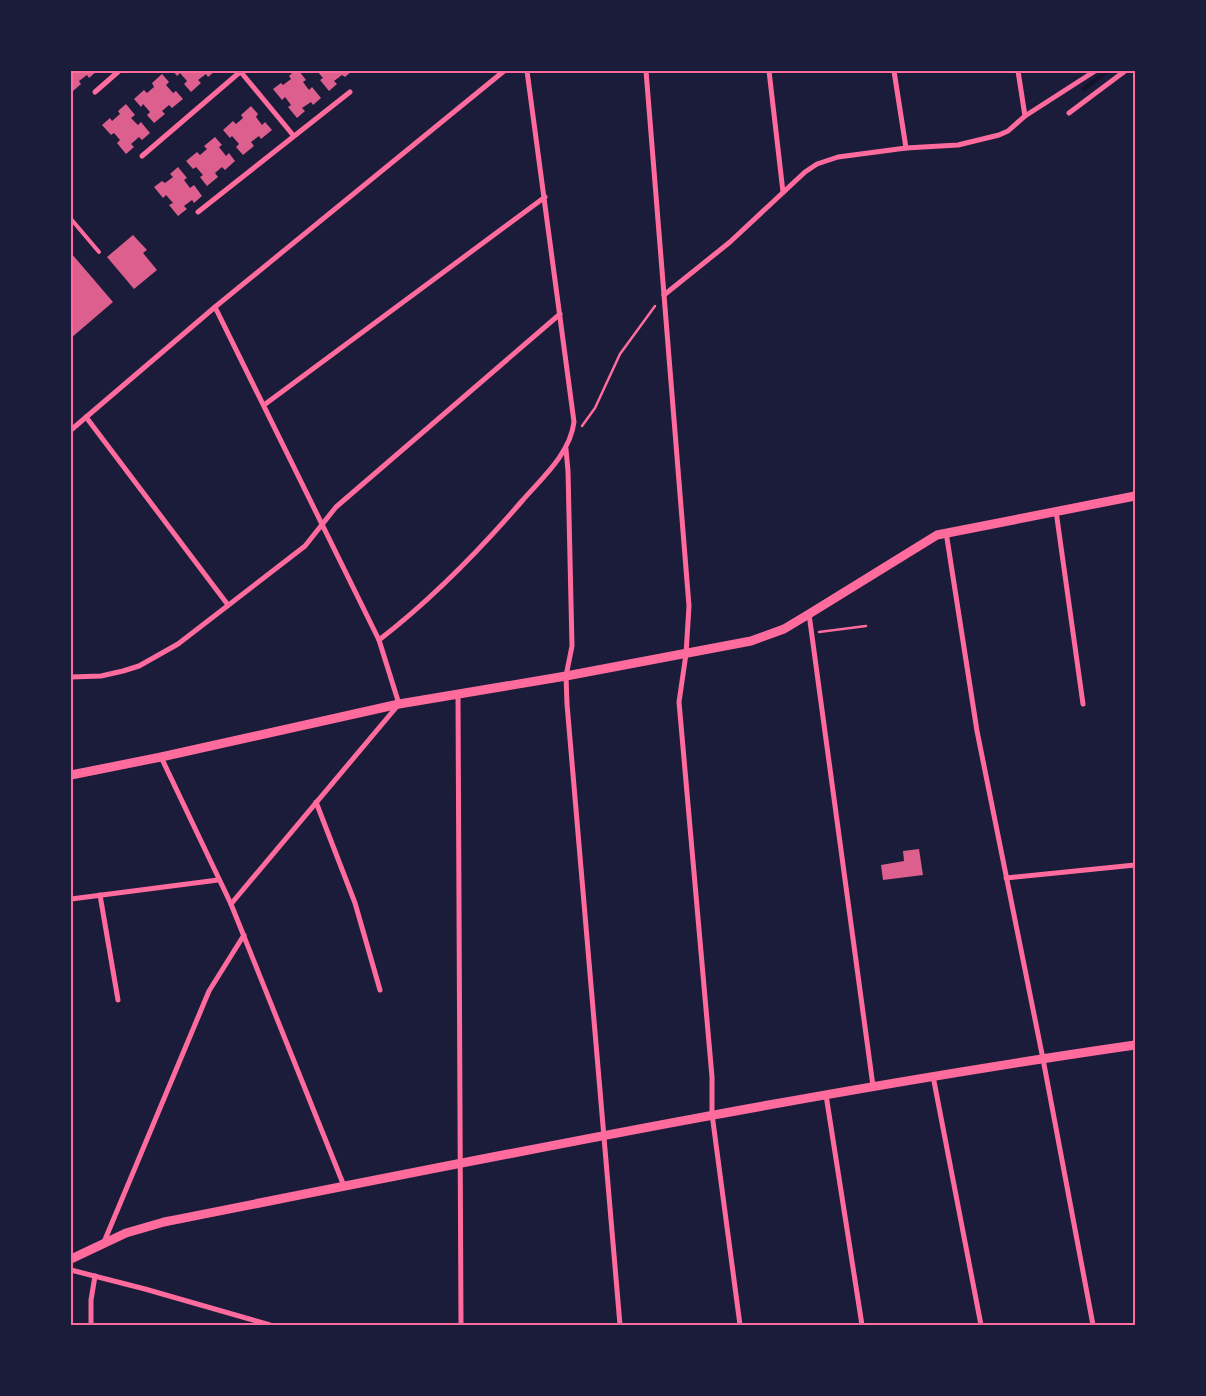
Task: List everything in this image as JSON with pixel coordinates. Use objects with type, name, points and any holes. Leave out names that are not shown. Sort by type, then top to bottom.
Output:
[{"type":"street","points":[[95,92],[119,71]]},
{"type":"street","points":[[71,430],[215,307],[504,71]]},
{"type":"street","points":[[379,640],[418,610],[460,570],[536,486],[566,449],[573,432],[574,422],[545,197],[526,71]]},
{"type":"street","points":[[646,71],[689,606],[686,654],[679,702],[712,1077],[712,1114],[740,1325]]},
{"type":"street","points":[[769,71],[783,192]]},
{"type":"street","points":[[894,71],[906,148]]},
{"type":"street","points":[[1018,71],[1025,116]]},
{"type":"street","points":[[664,295],[730,242],[783,192],[817,164],[838,157],[906,148],[958,145],[982,140],[1008,131],[1025,116],[1094,71]]},
{"type":"street","points":[[1069,114],[1125,71]]},
{"type":"street","points":[[142,156],[240,72],[293,135]]},
{"type":"street","points":[[198,212],[293,135],[350,92]]},
{"type":"street","points":[[264,405],[545,197]]},
{"type":"street","points":[[215,307],[379,640],[399,704]]},
{"type":"street","points":[[71,676],[101,676],[139,666],[178,644],[305,546],[336,507],[560,314]]},
{"type":"street","points":[[86,417],[228,605]]},
{"type":"street","points":[[566,449],[572,646],[566,676],[567,704],[620,1325]]},
{"type":"street","points":[[71,775],[399,704],[566,676],[751,641],[776,632],[810,614],[921,543],[946,532],[1135,496]]},
{"type":"street","points":[[1056,511],[1083,704]]},
{"type":"street","points":[[946,532],[976,723],[1043,1059],[1092,1325]]},
{"type":"street","points":[[810,614],[873,1086]]},
{"type":"street","points":[[458,695],[461,1162],[460,1325]]},
{"type":"street","points":[[231,904],[399,704]]},
{"type":"street","points":[[161,757],[231,904],[344,1186]]},
{"type":"street","points":[[316,802],[355,902],[380,990]]},
{"type":"street","points":[[1006,878],[1135,865]]},
{"type":"street","points":[[71,899],[218,880]]},
{"type":"street","points":[[100,896],[118,1000]]},
{"type":"street","points":[[104,1243],[209,991],[244,935]]},
{"type":"street","points":[[71,1259],[135,1230],[164,1222],[461,1162],[712,1114],[873,1086],[1135,1046]]},
{"type":"street","points":[[933,1076],[981,1325]]},
{"type":"street","points":[[826,1095],[862,1325]]},
{"type":"street","points":[[71,1270],[270,1325]]},
{"type":"street","points":[[91,1325],[91,1300],[95,1276]]},
{"type":"lane","points":[[71,219],[98,252]]},
{"type":"path","points":[[573,432],[586,423],[598,402],[615,362],[664,295]]},
{"type":"path","points":[[812,633],[866,626]]},
{"type":"building","points":[[71,71],[97,71],[89,78],[87,75],[79,81],[81,84],[73,91]]},
{"type":"building","points":[[173,71],[215,71],[208,77],[206,74],[198,80],[201,83],[191,92],[184,84],[187,81],[180,73],[177,76]]},
{"type":"building","points":[[294,71],[299,71],[306,80],[303,82],[309,90],[312,87],[321,98],[313,105],[311,102],[302,108],[305,111],[297,118],[288,107],[291,105],[285,97],[282,100],[273,89],[291,79],[289,76]]},
{"type":"building","points":[[317,71],[352,71],[345,77],[342,75],[334,81],[337,84],[329,91],[320,80],[323,78]]},
{"type":"building","points":[[162,74],[169,82],[166,85],[173,93],[176,91],[183,99],[172,108],[169,105],[162,111],[165,114],[154,123],[147,115],[150,112],[143,104],[141,107],[134,99],[144,90],[147,93],[154,87],[152,83]]},
{"type":"building","points":[[126,104],[135,115],[131,118],[138,125],[141,122],[150,133],[142,140],[139,137],[131,144],[134,147],[126,154],[117,143],[120,140],[114,133],[111,135],[102,125],[110,118],[112,121],[120,114],[118,111]]},
{"type":"building","points":[[251,106],[258,114],[256,117],[262,125],[265,122],[272,130],[261,139],[259,136],[251,142],[254,146],[243,155],[236,147],[239,144],[223,130],[233,121],[236,124],[243,118],[241,115]]},
{"type":"building","points":[[215,137],[222,145],[219,147],[226,156],[229,153],[235,161],[225,170],[222,167],[215,173],[218,177],[207,186],[200,177],[203,175],[196,167],[193,169],[186,161],[197,152],[200,155],[207,149],[204,146]]},
{"type":"building","points":[[178,167],[187,178],[184,180],[190,188],[194,185],[202,196],[194,203],[192,200],[184,206],[187,209],[178,216],[169,205],[173,203],[166,195],[163,198],[154,187],[162,181],[165,183],[173,177],[170,174]]},
{"type":"building","points":[[133,235],[147,250],[143,253],[157,270],[134,289],[107,257]]},
{"type":"building","points":[[71,253],[113,302],[71,338]]},
{"type":"building","points":[[919,849],[923,875],[883,880],[881,865],[904,861],[903,851]]},
{"type":"waterway","points":[[1084,89],[1107,71]]}]
